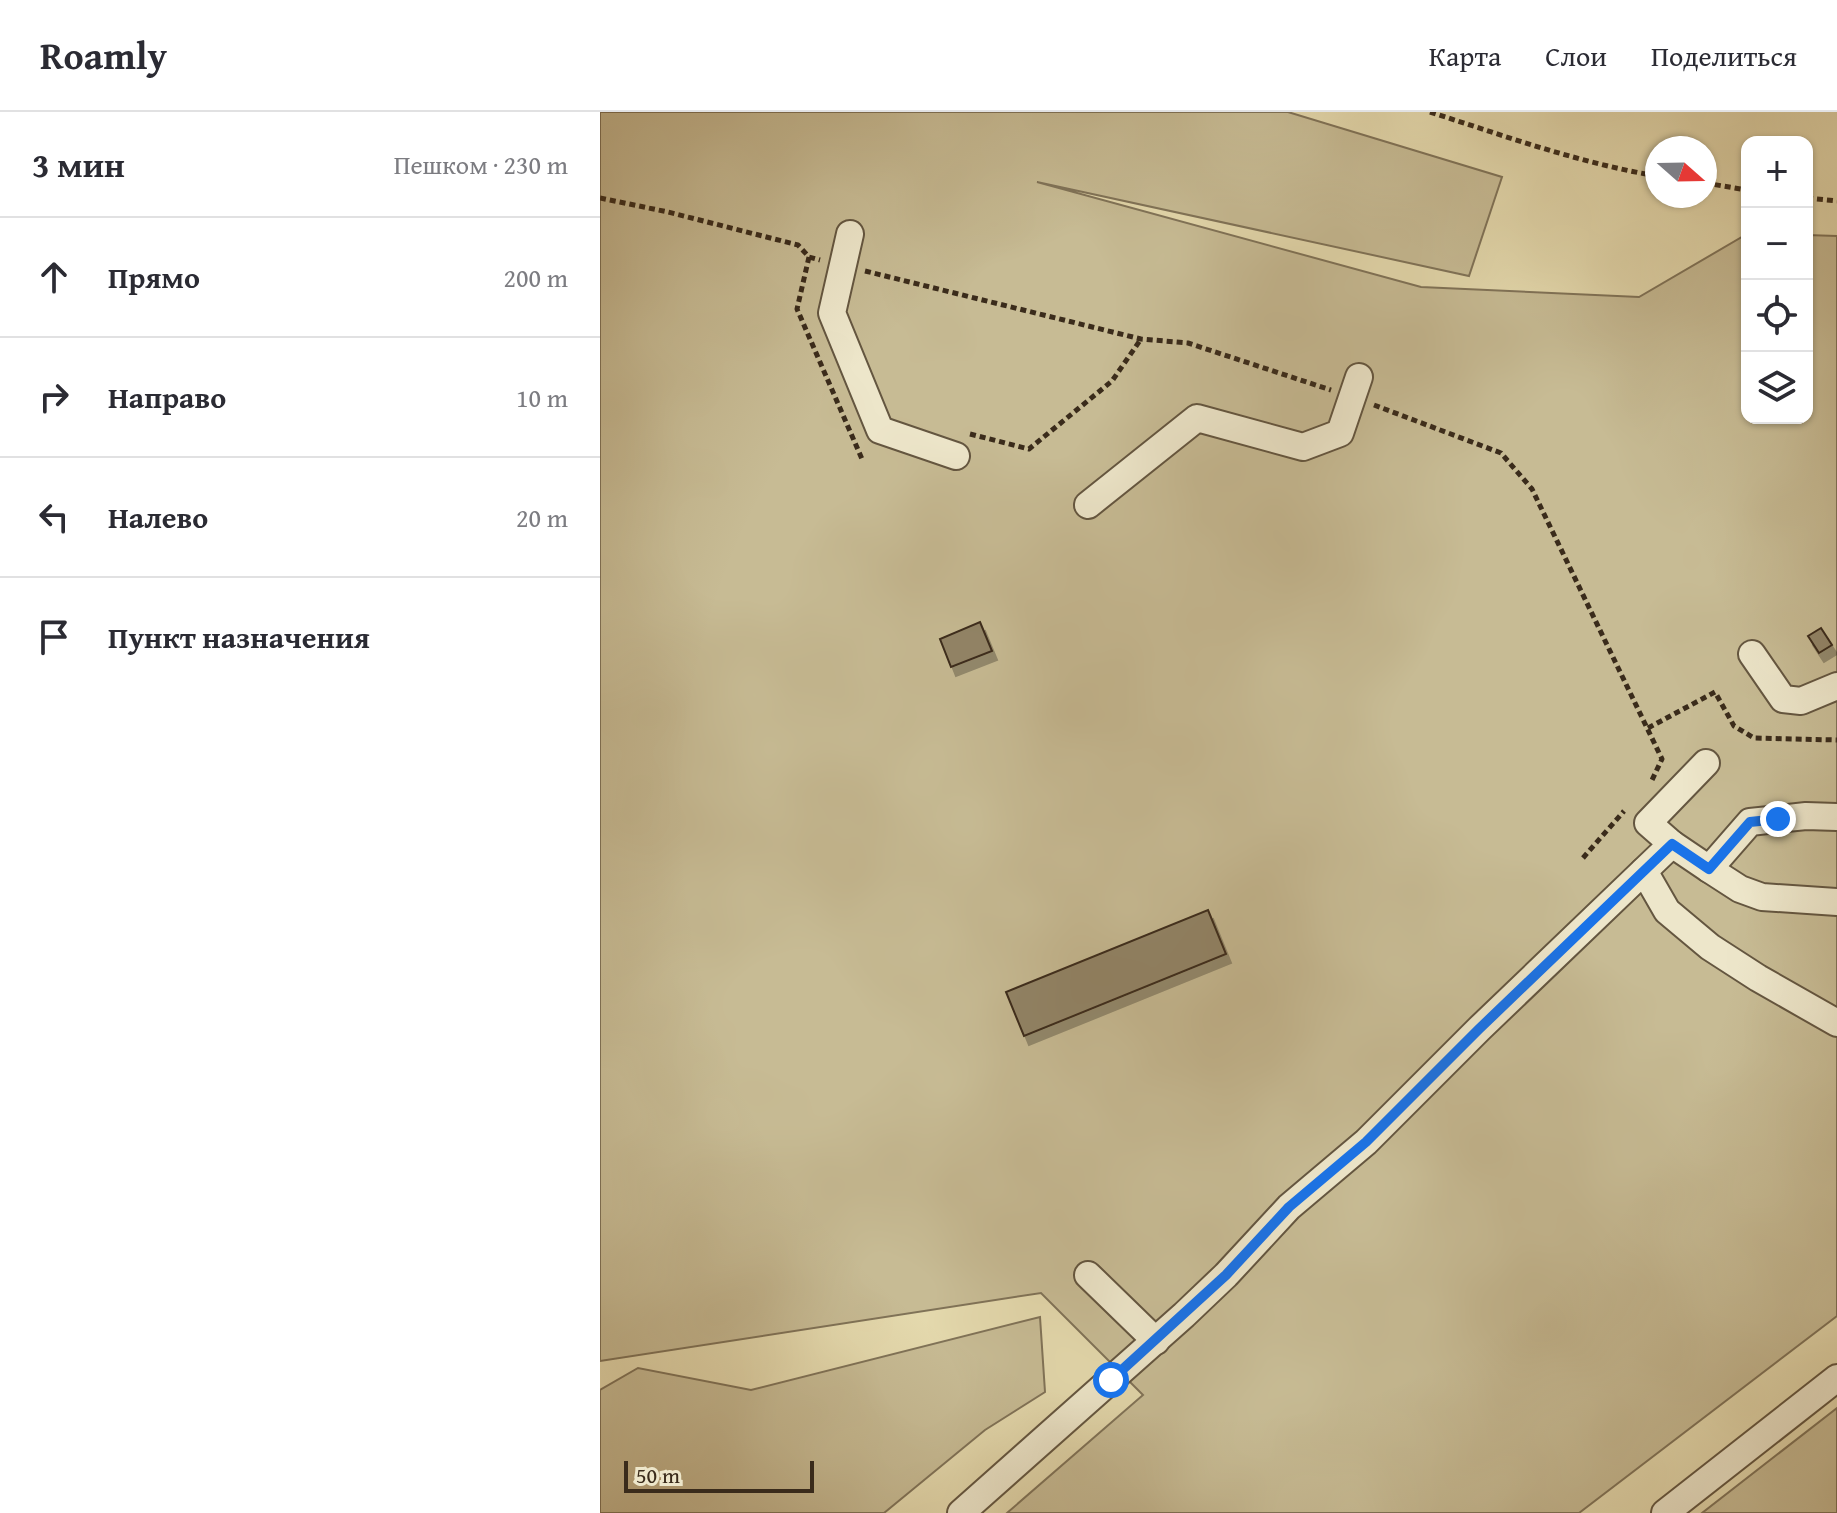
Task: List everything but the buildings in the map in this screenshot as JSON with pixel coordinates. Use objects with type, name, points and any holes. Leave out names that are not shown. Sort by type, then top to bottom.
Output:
[{"type":"lane","points":[[850,234],[832,313],[880,430],[962,445]]},
{"type":"lane","points":[[1088,505],[1197,418],[1303,447],[1340,433],[1359,377]]},
{"type":"lane","points":[[1752,654],[1783,699],[1801,701],[1837,686]]},
{"type":"lane","points":[[1706,763],[1648,823],[1672,844],[1740,889],[1762,897],[1837,902]]},
{"type":"lane","points":[[1709,869],[1750,822],[1806,816],[1837,817]]},
{"type":"lane","points":[[961,1513],[1156,1341],[1226,1275],[1289,1207],[1366,1142],[1672,844]]},
{"type":"lane","points":[[1644,871],[1667,911],[1710,947],[1837,1023]]},
{"type":"lane","points":[[1088,1275],[1156,1341]]},
{"type":"lane","points":[[1665,1513],[1837,1378]]},
{"type":"path","points":[[1430,112],[1536,147],[1645,174]]},
{"type":"path","points":[[1717,185],[1741,189]]},
{"type":"path","points":[[1813,199],[1837,201]]},
{"type":"path","points":[[863,287],[866,272]]},
{"type":"path","points":[[962,445],[1029,449],[1112,381],[1141,339]]},
{"type":"path","points":[[1648,728],[1715,692],[1734,726],[1754,738],[1837,740]]},
{"type":"shaded area","points":[[600,112],[1288,112],[1502,177],[1469,276],[1037,182],[1421,287],[1639,297],[1741,238],[1741,424],[1813,424],[1813,235],[1837,236],[1837,1316],[1579,1513],[1007,1513],[1143,1395],[1041,1293],[600,1361]]},
{"type":"shaded area","points":[[1040,1317],[1045,1392],[985,1430],[884,1513],[600,1513],[600,1390],[638,1368],[751,1390]]},
{"type":"shaded area","points":[[1837,1408],[1837,1513],[1702,1513]]},
{"type":"route","points":[[1111,1380],[1226,1275],[1289,1207],[1366,1142],[1672,844],[1709,869],[1750,822],[1778,819]]}]
